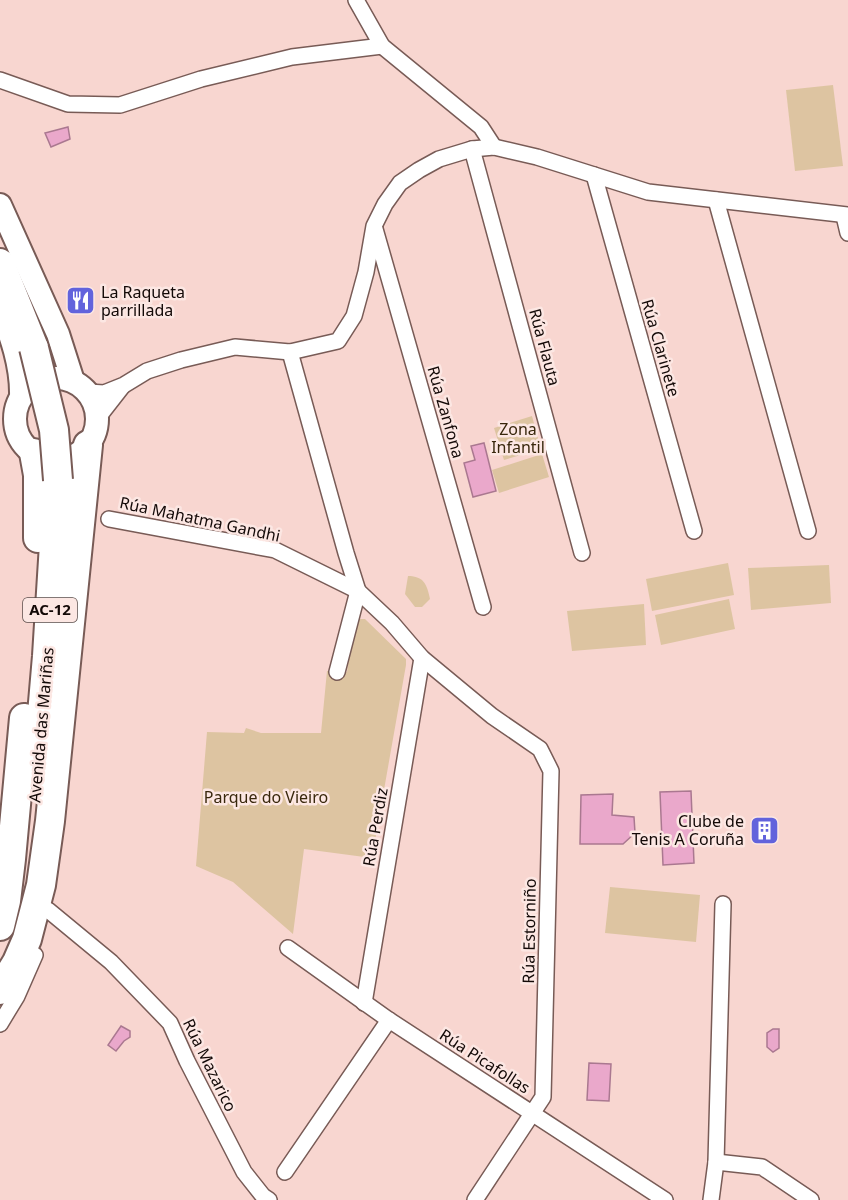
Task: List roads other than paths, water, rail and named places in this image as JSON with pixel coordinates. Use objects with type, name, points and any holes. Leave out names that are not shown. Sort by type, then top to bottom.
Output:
[{"type":"highway","name":"Avenida das Mariñas","points":[[0,263],[34,348],[54,430],[58,480],[47,656],[26,873],[16,945],[0,988]]},
{"type":"highway","points":[[0,988],[17,962],[35,912],[50,821],[93,432]]},
{"type":"highway","points":[[0,926],[6,901],[17,805],[38,539],[38,475],[18,439]]},
{"type":"highway","name":"Avenida das Mariñas","points":[[0,947],[7,934],[26,873]]},
{"type":"main road","points":[[0,205],[81,387],[96,410],[93,432],[74,455],[57,460],[45,458],[18,439],[12,408],[22,387],[16,352],[0,307]]},
{"type":"main road","points":[[12,408],[29,388],[50,378],[62,378],[81,387]]},
{"type":"street","points":[[356,0],[382,46],[481,127],[494,147]]},
{"type":"street","points":[[0,81],[68,104],[120,105],[201,79],[292,57],[382,46]]},
{"type":"street","points":[[81,387],[104,393],[147,372],[172,363],[235,347],[290,352],[338,341],[354,316],[366,272],[374,226],[385,204],[400,183],[419,170],[439,159],[472,149],[494,147],[537,157],[648,192],[846,216],[848,233]]},
{"type":"street","name":"Rúa Flauta","points":[[472,149],[582,553]]},
{"type":"street","name":"Rúa Clarinete","points":[[594,175],[694,531]]},
{"type":"street","points":[[716,200],[808,531]]},
{"type":"street","name":"Rúa Zanfona","points":[[374,226],[483,607]]},
{"type":"street","points":[[290,352],[358,591],[337,672]]},
{"type":"street","points":[[93,432],[124,385]]},
{"type":"street","name":"Rúa Mahatma Gandhi","points":[[109,519],[275,550],[358,591],[392,623],[422,658],[492,716],[540,749]]},
{"type":"street","name":"Rúa Perdiz","points":[[364,1003],[422,658]]},
{"type":"street","name":"Rúa Estorniño","points":[[475,1200],[543,1097],[551,771],[540,749]]},
{"type":"street","name":"Avenida das Mariñas","points":[[0,1024],[17,996],[38,946],[48,910],[54,849],[50,821]]},
{"type":"street","points":[[711,1200],[716,1162],[723,904]]},
{"type":"street","name":"Rúa Mazarico","points":[[48,910],[111,962],[170,1023],[244,1172],[263,1196],[269,1200]]},
{"type":"street","name":"Rúa Picafollas","points":[[288,948],[389,1020],[665,1200]]},
{"type":"street","points":[[285,1172],[389,1020]]},
{"type":"street","points":[[716,1162],[762,1167],[811,1200]]},
{"type":"place","name":"La Raqueta parrillada","points":[[80,301]]},
{"type":"place","name":"Clube de Tenis A Coruña","points":[[765,830]]},
{"type":"park label","name":"Zona Infantil","points":[[518,438]]},
{"type":"park label","name":"Parque do Vieiro","points":[[266,797]]}]
